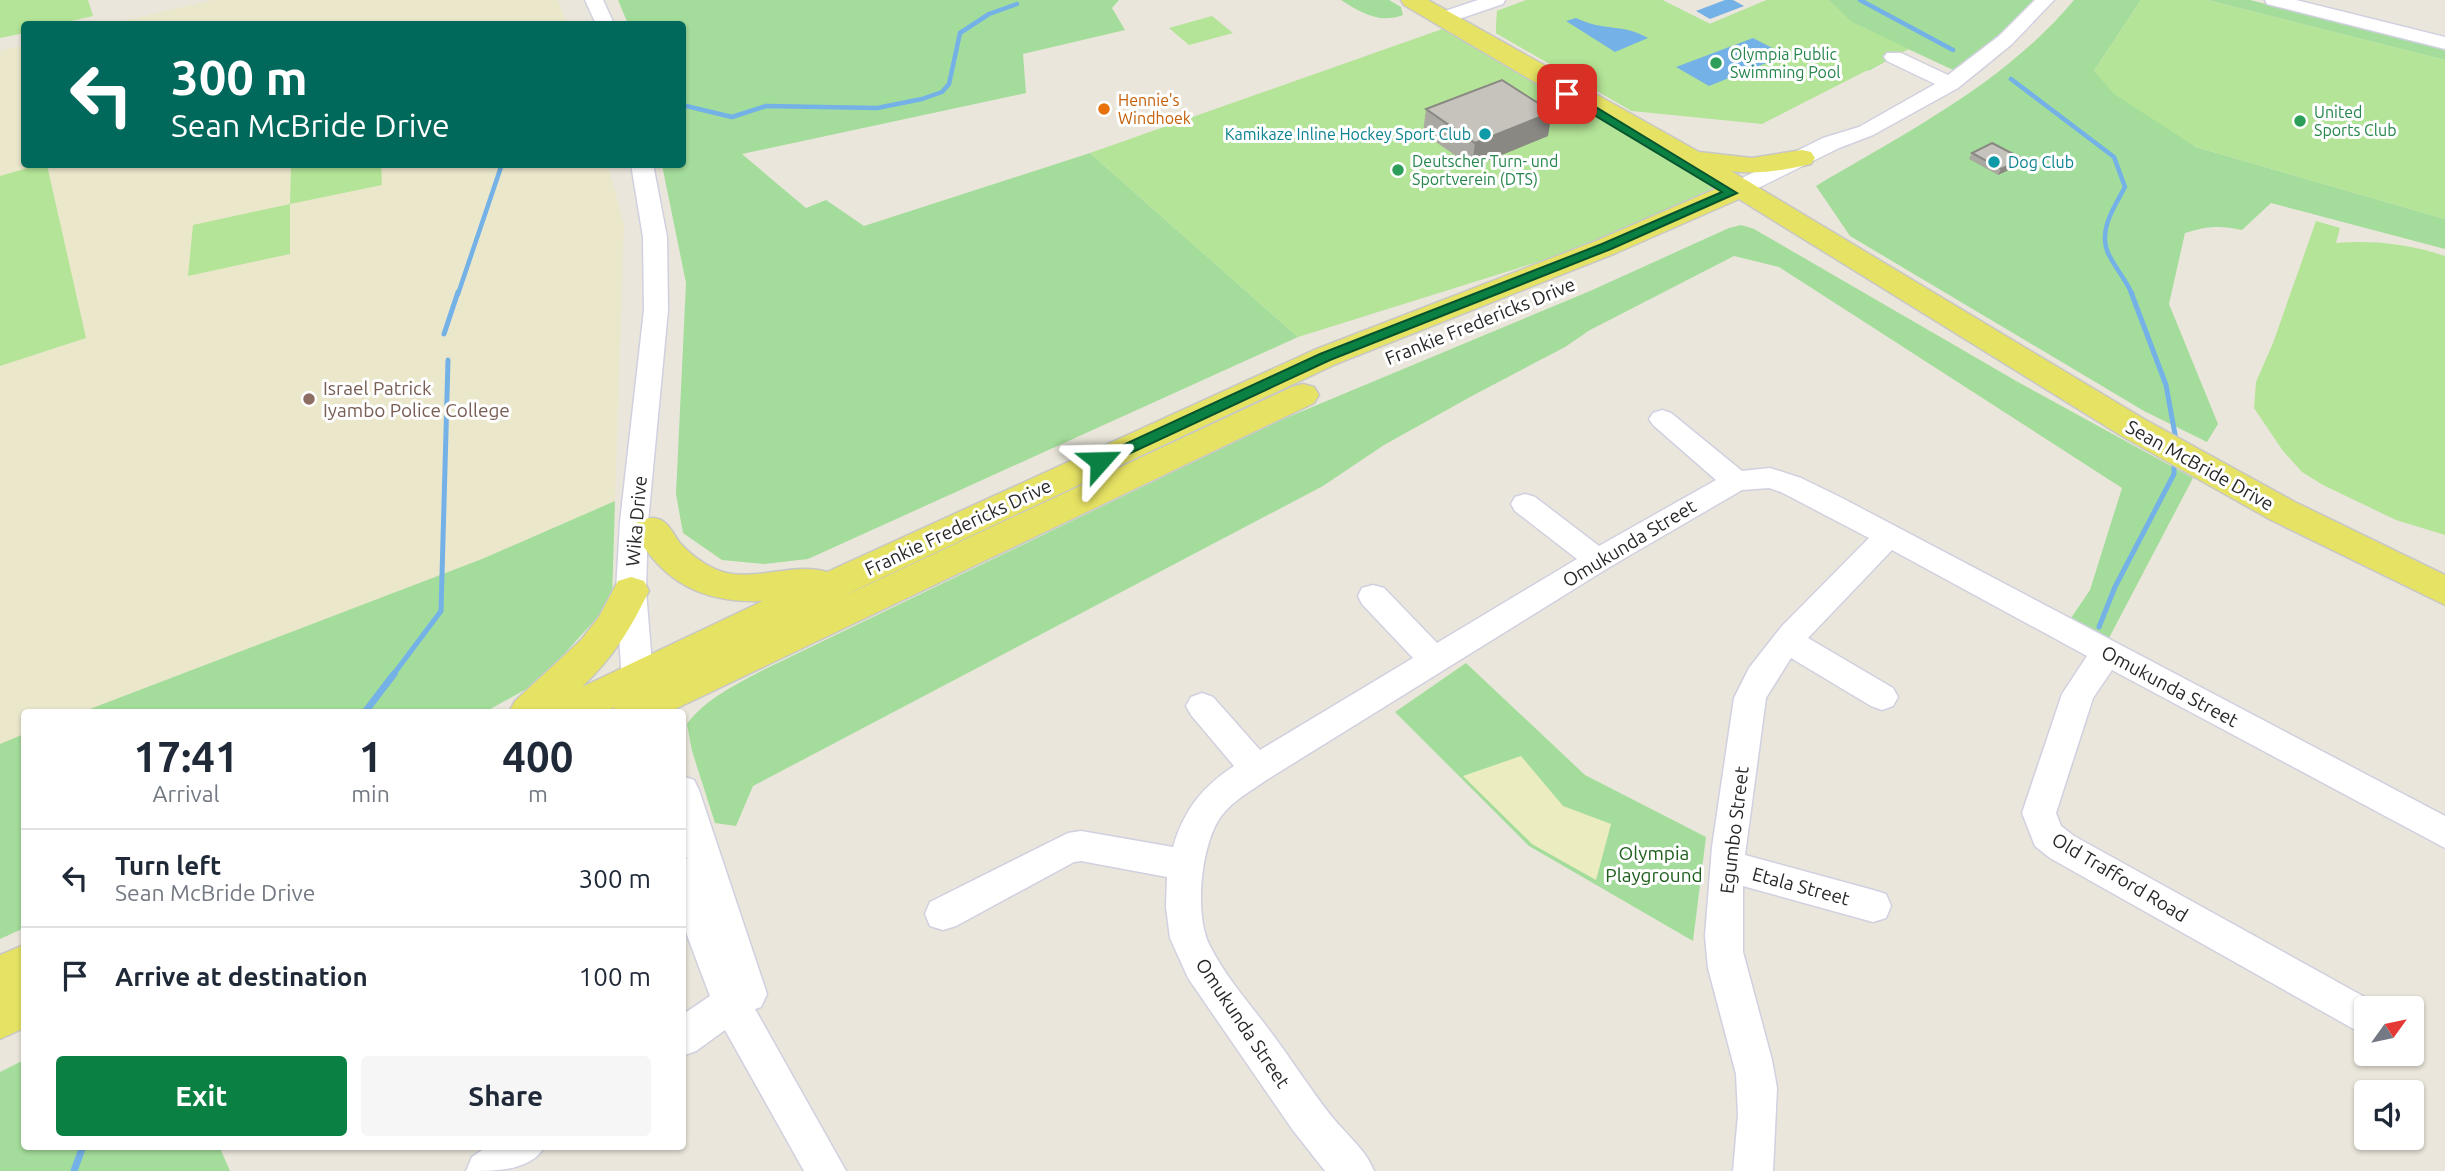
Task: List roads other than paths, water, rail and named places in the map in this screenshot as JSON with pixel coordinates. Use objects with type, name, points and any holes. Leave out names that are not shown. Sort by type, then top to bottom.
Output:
[{"type":"main road","name":"Sean McBride Drive","points":[[1412,0],[1552,82],[1583,95],[1674,149],[1925,309],[1962,325]]},
{"type":"main road","name":"Sean McBride Drive","points":[[1552,82],[1567,94],[1744,195],[1812,230],[1934,304],[1962,325],[2132,427],[2283,511],[2445,591]]},
{"type":"main road","points":[[1674,149],[1715,161],[1803,177],[1803,214],[1812,230]]},
{"type":"main road","name":"Frankie Fredericks Drive","points":[[646,699],[849,577],[1325,357],[1744,195]]},
{"type":"main road","name":"Frankie Fredericks Drive","points":[[585,709],[646,699],[1352,372],[1624,263],[1744,195]]},
{"type":"main road","points":[[651,530],[663,550],[682,569],[702,580],[726,587],[757,589],[849,577]]},
{"type":"main road","points":[[532,709],[595,651],[631,591]]},
{"type":"main road","points":[[0,978],[21,968]]},
{"type":"main road","points":[[0,1016],[21,1006]]},
{"type":"street","points":[[594,0],[604,21]]},
{"type":"street","points":[[1443,18],[1496,0]]},
{"type":"street","points":[[1744,195],[1803,177],[1846,150],[1864,133],[1951,84],[2018,30],[2045,0]]},
{"type":"street","points":[[2274,0],[2445,43]]},
{"type":"street","points":[[1894,57],[1951,84]]},
{"type":"street","name":"Wika Drive","points":[[643,168],[655,237],[656,310],[634,522],[631,591],[646,699]]},
{"type":"street","name":"Wika Drive","points":[[646,699],[647,585],[656,398],[652,364]]},
{"type":"street","points":[[1662,419],[1736,481]]},
{"type":"street","name":"Omukunda Street","points":[[1354,1171],[1294,1097],[1202,966],[1188,939],[1183,910],[1186,865],[1208,807],[1221,794],[1256,769],[1598,560],[1736,481],[1760,477],[1781,481],[2445,833]]},
{"type":"street","points":[[1525,504],[1598,560]]},
{"type":"street","name":"Egumbo Street","points":[[1753,1171],[1759,1110],[1754,1061],[1729,978],[1723,938],[1728,866],[1750,698],[1758,678],[1788,641],[1888,536]]},
{"type":"street","points":[[1373,596],[1434,660]]},
{"type":"street","points":[[1788,641],[1882,696]]},
{"type":"street","name":"Old Trafford Road","points":[[2108,652],[2078,694],[2039,813],[2048,835],[2062,847],[2354,1011]]},
{"type":"street","points":[[1202,705],[1256,769]]},
{"type":"street","points":[[686,805],[739,997]]},
{"type":"street","points":[[943,914],[1068,848],[1082,846],[1186,865]]},
{"type":"street","name":"Etala Street","points":[[1728,866],[1873,906]]},
{"type":"street","points":[[686,882],[787,1105],[826,1171]]},
{"type":"street","points":[[686,1035],[739,997]]},
{"type":"street","points":[[486,1171],[519,1150]]},
{"type":"water","points":[[1725,0],[1733,0],[1744,6],[1710,19],[1696,11]]},
{"type":"water","points":[[1576,18],[1596,25],[1639,33],[1648,38],[1615,52],[1566,21]]},
{"type":"water","points":[[1753,38],[1786,55],[1709,86],[1676,67]]},
{"type":"waterway","points":[[1860,0],[1953,50]]},
{"type":"waterway","points":[[686,106],[732,117],[766,106],[877,108],[922,99],[942,92],[949,84],[960,33],[989,14],[1017,4]]},
{"type":"waterway","points":[[2011,79],[2114,157],[2125,187],[2108,220],[2106,246],[2131,292]]},
{"type":"waterway","points":[[458,294],[501,168]]},
{"type":"waterway","points":[[444,334],[458,292]]},
{"type":"waterway","points":[[2131,292],[2166,385],[2176,440]]},
{"type":"waterway","points":[[393,675],[441,611],[448,360]]},
{"type":"waterway","points":[[2099,627],[2115,587],[2174,474],[2174,462]]},
{"type":"waterway","points":[[367,709],[394,674]]},
{"type":"waterway","points":[[74,1171],[82,1150]]},
{"type":"place","name":"Olympia Public Swimming Pool","points":[[1716,63]]},
{"type":"place","name":"Hennie's Windhoek","points":[[1104,109]]},
{"type":"place","name":"United Sports Club","points":[[2300,121]]},
{"type":"place","name":"Kamikaze Inline Hockey Sport Club","points":[[1485,134]]},
{"type":"place","name":"Dog Club","points":[[1994,162]]},
{"type":"place","name":"Deutscher Turn- und Sportverein (DTS)","points":[[1398,170]]},
{"type":"place","name":"Israel Patrick Iyambo Police College","points":[[309,399]]},
{"type":"park label","name":"Olympia Playground","points":[[1654,864]]}]
